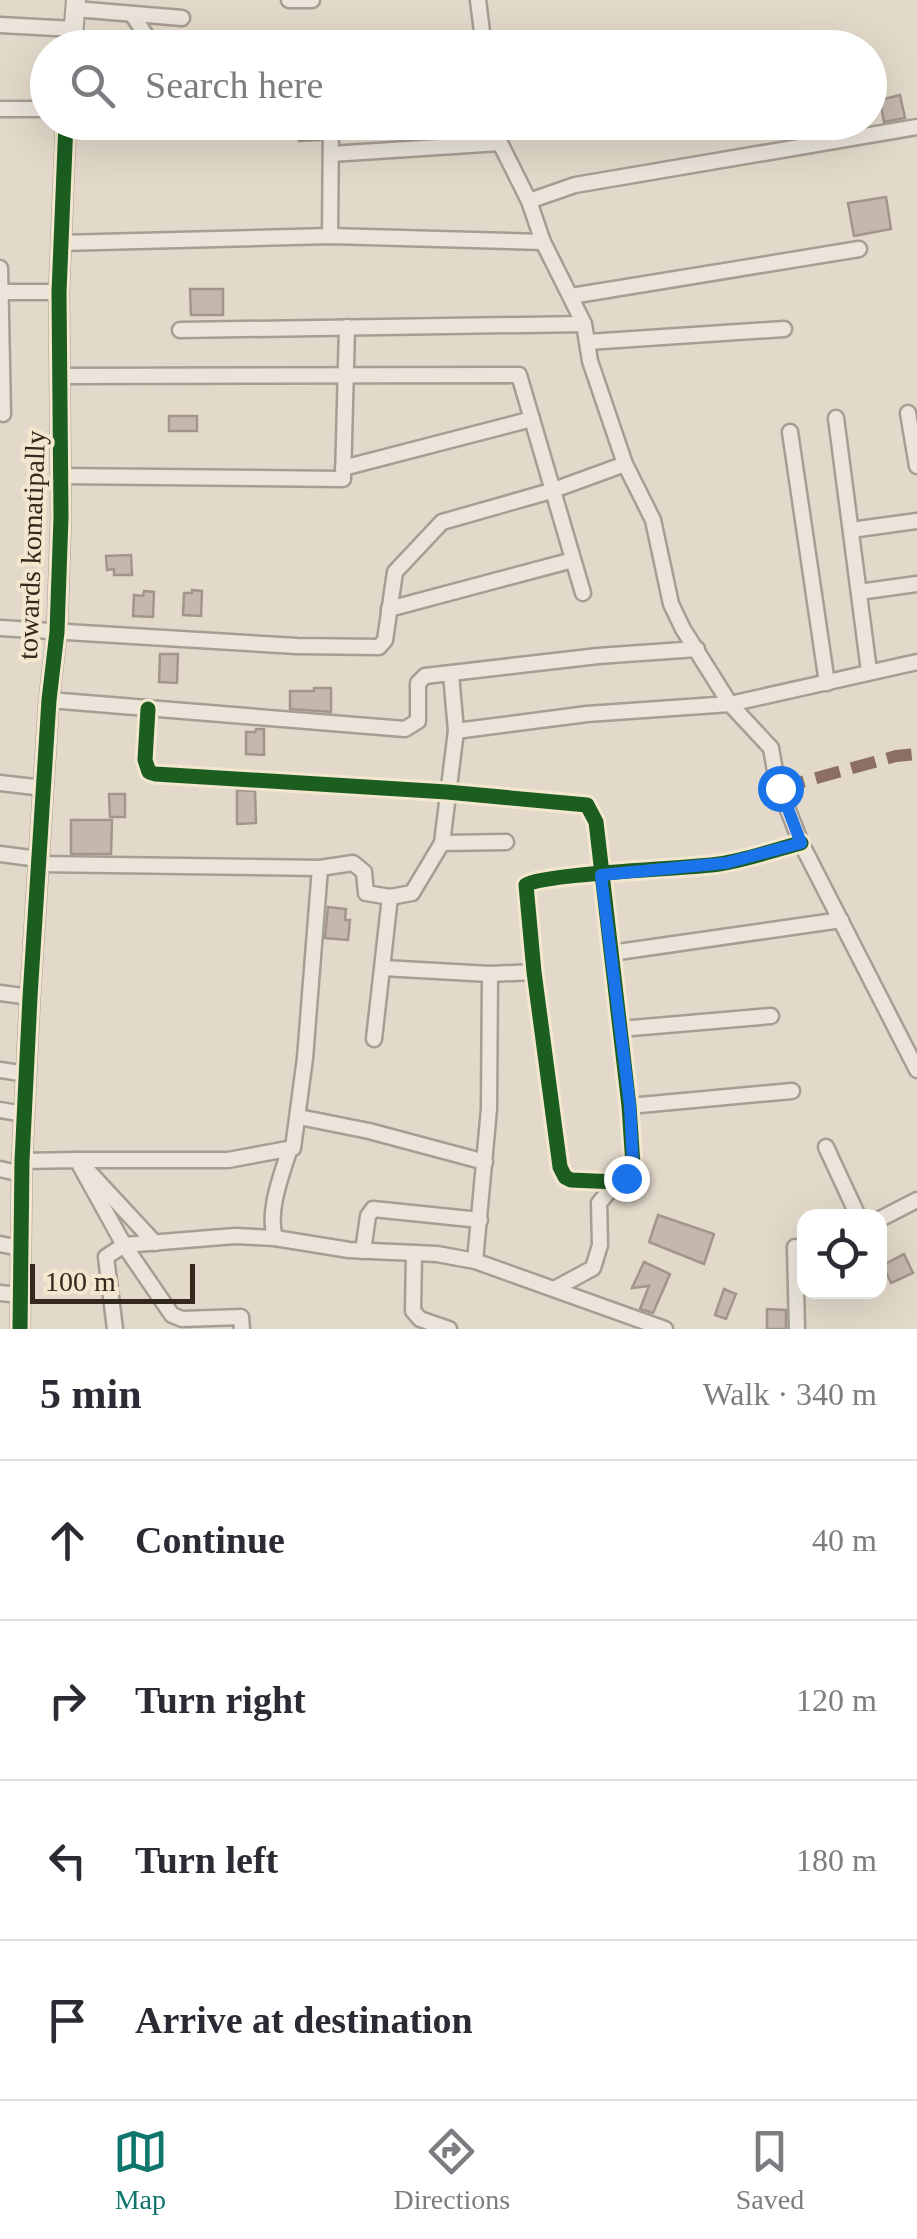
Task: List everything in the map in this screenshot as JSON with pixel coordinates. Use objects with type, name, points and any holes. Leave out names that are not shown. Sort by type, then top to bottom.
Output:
[{"type":"street","points":[[289,0],[312,0]]},
{"type":"street","points":[[478,0],[482,30]]},
{"type":"street","points":[[74,30],[76,5],[182,18]]},
{"type":"street","points":[[132,14],[142,30]]},
{"type":"street","points":[[0,25],[30,30]]},
{"type":"street","points":[[0,108],[30,109]]},
{"type":"street","points":[[887,132],[917,127]]},
{"type":"street","name":"towards komatipally","points":[[20,1329],[10,1294],[20,1248],[38,862],[48,700],[57,632],[60,243],[65,140]]},
{"type":"street","points":[[330,236],[331,140]]},
{"type":"street","points":[[499,140],[529,201],[542,242],[584,324],[590,362],[624,464],[654,520],[671,604],[682,629],[730,704],[771,748],[777,782],[801,843],[917,1070]]},
{"type":"street","points":[[529,201],[576,185],[841,140]]},
{"type":"street","points":[[331,154],[500,143]]},
{"type":"street","points":[[60,243],[330,236],[542,242]]},
{"type":"street","points":[[571,296],[858,250]]},
{"type":"street","points":[[0,268],[3,414]]},
{"type":"street","points":[[1,292],[60,292]]},
{"type":"street","points":[[180,330],[584,324]]},
{"type":"street","points":[[60,476],[343,479],[348,327]]},
{"type":"street","points":[[588,342],[784,329]]},
{"type":"street","points":[[59,376],[518,375],[583,593]]},
{"type":"street","points":[[908,413],[917,466]]},
{"type":"street","points":[[836,418],[869,671]]},
{"type":"street","points":[[343,468],[532,420]]},
{"type":"street","points":[[790,432],[827,683]]},
{"type":"street","points":[[0,628],[376,647],[385,643],[395,572],[447,518],[551,491],[624,464]]},
{"type":"street","points":[[851,530],[917,521]]},
{"type":"street","points":[[389,609],[573,560]]},
{"type":"street","points":[[859,592],[917,584]]},
{"type":"street","points":[[48,700],[405,729],[418,721],[421,679],[697,648]]},
{"type":"street","points":[[456,731],[587,714],[730,704],[917,662]]},
{"type":"street","points":[[0,854],[38,862],[320,868],[354,864],[364,872],[366,893],[412,893],[442,844],[456,731],[450,674]]},
{"type":"street","points":[[148,709],[145,760],[149,772],[156,774],[587,805],[596,822],[630,1106],[633,1165],[626,1178],[617,1182],[598,1203],[600,1245],[593,1268],[556,1288]]},
{"type":"street","points":[[0,783],[43,788]]},
{"type":"street","points":[[442,844],[506,842]]},
{"type":"street","points":[[617,1182],[571,1180],[562,1173],[526,884],[726,863],[801,843]]},
{"type":"street","points":[[275,1238],[272,1228],[278,1187],[293,1148],[299,1117],[320,868]]},
{"type":"street","points":[[374,1039],[390,896]]},
{"type":"street","points":[[611,952],[841,920]]},
{"type":"street","points":[[383,968],[490,974],[534,972]]},
{"type":"street","points":[[475,1261],[490,1109],[490,974]]},
{"type":"street","points":[[0,993],[30,998]]},
{"type":"street","points":[[620,1029],[771,1016]]},
{"type":"street","points":[[0,1070],[26,1074]]},
{"type":"street","points":[[630,1106],[792,1091]]},
{"type":"street","points":[[0,1110],[24,1114]]},
{"type":"street","points":[[299,1117],[484,1162]]},
{"type":"street","points":[[826,1147],[855,1209]]},
{"type":"street","points":[[155,1244],[78,1160],[228,1160],[289,1151]]},
{"type":"street","points":[[0,1169],[77,1160],[124,1245],[176,1318],[241,1316],[242,1329]]},
{"type":"street","points":[[887,1215],[917,1200]]},
{"type":"street","points":[[363,1251],[368,1216],[373,1208],[480,1220]]},
{"type":"street","points":[[115,1329],[106,1258],[124,1245],[234,1236],[475,1261],[665,1329]]},
{"type":"street","points":[[0,1244],[20,1248]]},
{"type":"street","points":[[795,1246],[797,1329]]},
{"type":"street","points":[[414,1253],[413,1311],[420,1319],[449,1329]]},
{"type":"building","points":[[900,95],[905,118],[887,121],[887,98]]},
{"type":"building","points":[[886,197],[891,229],[854,236],[848,203]]},
{"type":"building","points":[[190,289],[223,289],[223,315],[191,315]]},
{"type":"building","points":[[169,416],[197,416],[197,431],[169,431]]},
{"type":"building","points":[[131,555],[132,575],[114,575],[114,569],[107,570],[106,556]]},
{"type":"building","points":[[144,591],[154,592],[153,617],[133,616],[134,595],[143,596]]},
{"type":"building","points":[[202,591],[201,616],[183,615],[184,593]]},
{"type":"building","points":[[160,654],[178,654],[177,683],[159,682]]},
{"type":"building","points":[[331,688],[331,712],[290,709],[290,691]]},
{"type":"building","points":[[264,729],[264,755],[246,754],[246,732]]},
{"type":"building","points":[[237,790],[255,791],[256,823],[237,824]]},
{"type":"building","points":[[109,794],[125,794],[125,817],[110,817]]},
{"type":"building","points":[[71,820],[112,820],[111,854],[71,854]]},
{"type":"building","points":[[328,907],[346,909],[345,920],[350,920],[348,940],[325,938]]},
{"type":"building","points":[[658,1215],[714,1234],[704,1264],[649,1242]]},
{"type":"building","points":[[904,1254],[913,1273],[891,1283],[887,1263]]},
{"type":"building","points":[[644,1262],[670,1274],[653,1313],[640,1309],[649,1286],[632,1288]]},
{"type":"building","points":[[724,1289],[736,1294],[726,1319],[715,1315]]},
{"type":"building","points":[[767,1309],[786,1310],[786,1329],[767,1329]]},
{"type":"marked path","points":[[780,788],[896,756],[917,754]]},
{"type":"cycle path","points":[[20,1329],[22,1161],[30,997],[57,632],[61,517],[59,292],[65,140]]},
{"type":"cycle path","points":[[148,709],[145,760],[149,772],[155,774],[587,805],[596,822],[629,1106],[633,1165],[626,1178],[617,1182],[571,1180],[560,1167],[526,885],[586,874],[617,872],[702,866],[719,864],[801,843]]},
{"type":"route","points":[[626,1178],[633,1165],[630,1106],[601,875],[726,863],[801,843],[780,788]]}]
